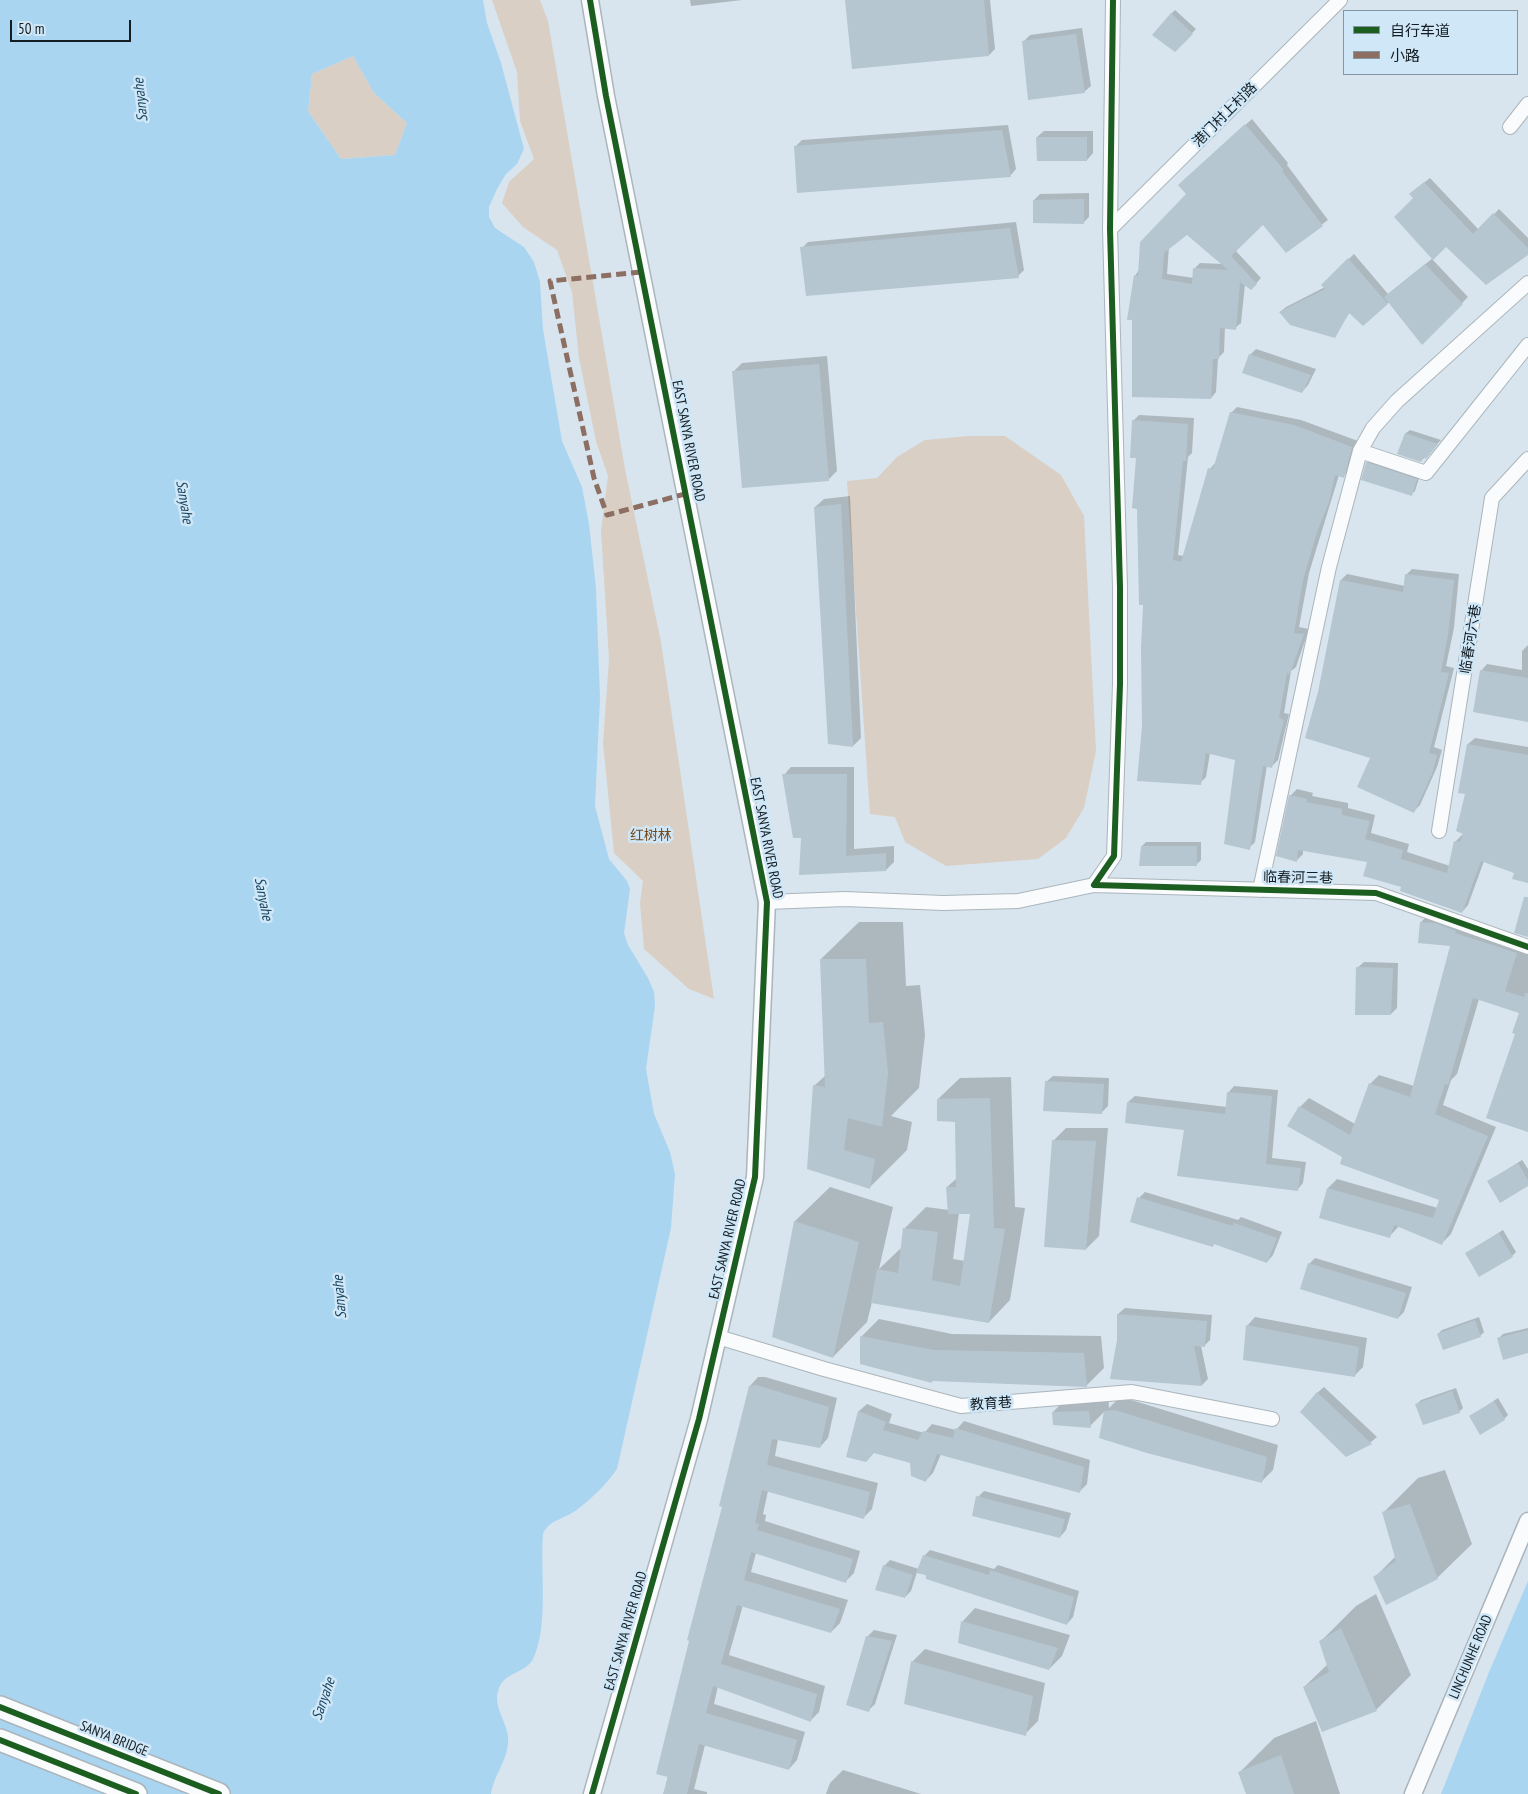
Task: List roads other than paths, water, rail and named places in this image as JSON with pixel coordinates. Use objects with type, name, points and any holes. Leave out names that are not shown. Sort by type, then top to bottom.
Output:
[{"type":"main road","name":"SANYA BRIDGE","points":[[0,1707],[219,1794]]},
{"type":"main road","points":[[0,1740],[136,1794]]},
{"type":"street","name":"EAST SANYA RIVER ROAD","points":[[590,0],[606,96],[766,902],[755,1176],[699,1419],[592,1794]]},
{"type":"street","points":[[1094,885],[1114,856],[1120,684],[1120,587],[1110,229],[1113,0]]},
{"type":"street","name":"港门村上村路","points":[[1110,229],[1340,0]]},
{"type":"street","points":[[1510,127],[1528,104]]},
{"type":"street","points":[[1260,890],[1329,567],[1360,451],[1372,428],[1397,401],[1528,283]]},
{"type":"street","points":[[1360,451],[1426,472],[1528,345]]},
{"type":"street","name":"临春河六巷","points":[[1440,831],[1492,498],[1528,459]]},
{"type":"street","name":"临春河三巷","points":[[766,902],[845,899],[943,902],[1018,901],[1094,885],[1376,893],[1528,947]]},
{"type":"street","name":"教育巷","points":[[718,1337],[824,1369],[961,1406],[1132,1392],[1272,1419]]},
{"type":"street","name":"LINCHUNHE ROAD","points":[[1414,1794],[1528,1521]]},
{"type":"water","name":"Sanyahe","points":[[0,0],[483,0],[487,23],[501,63],[524,149],[517,164],[506,174],[497,189],[489,207],[489,217],[495,228],[524,247],[534,262],[540,282],[543,329],[562,441],[582,487],[589,524],[596,588],[600,698],[595,806],[609,859],[627,881],[630,889],[624,933],[628,945],[648,978],[654,992],[655,1006],[646,1069],[654,1114],[670,1152],[675,1174],[671,1228],[617,1469],[604,1486],[589,1500],[574,1512],[549,1525],[543,1534],[543,1598],[538,1646],[530,1664],[506,1679],[497,1694],[498,1706],[507,1730],[508,1744],[507,1752],[491,1794],[0,1794]],"holes":[[[353,56],[374,93],[407,123],[395,155],[341,159],[308,111],[312,74]]]},
{"type":"water","points":[[1528,1581],[1528,1794],[1441,1794],[1489,1672]]},
{"type":"park label","name":"红树林","points":[[651,836]]}]
